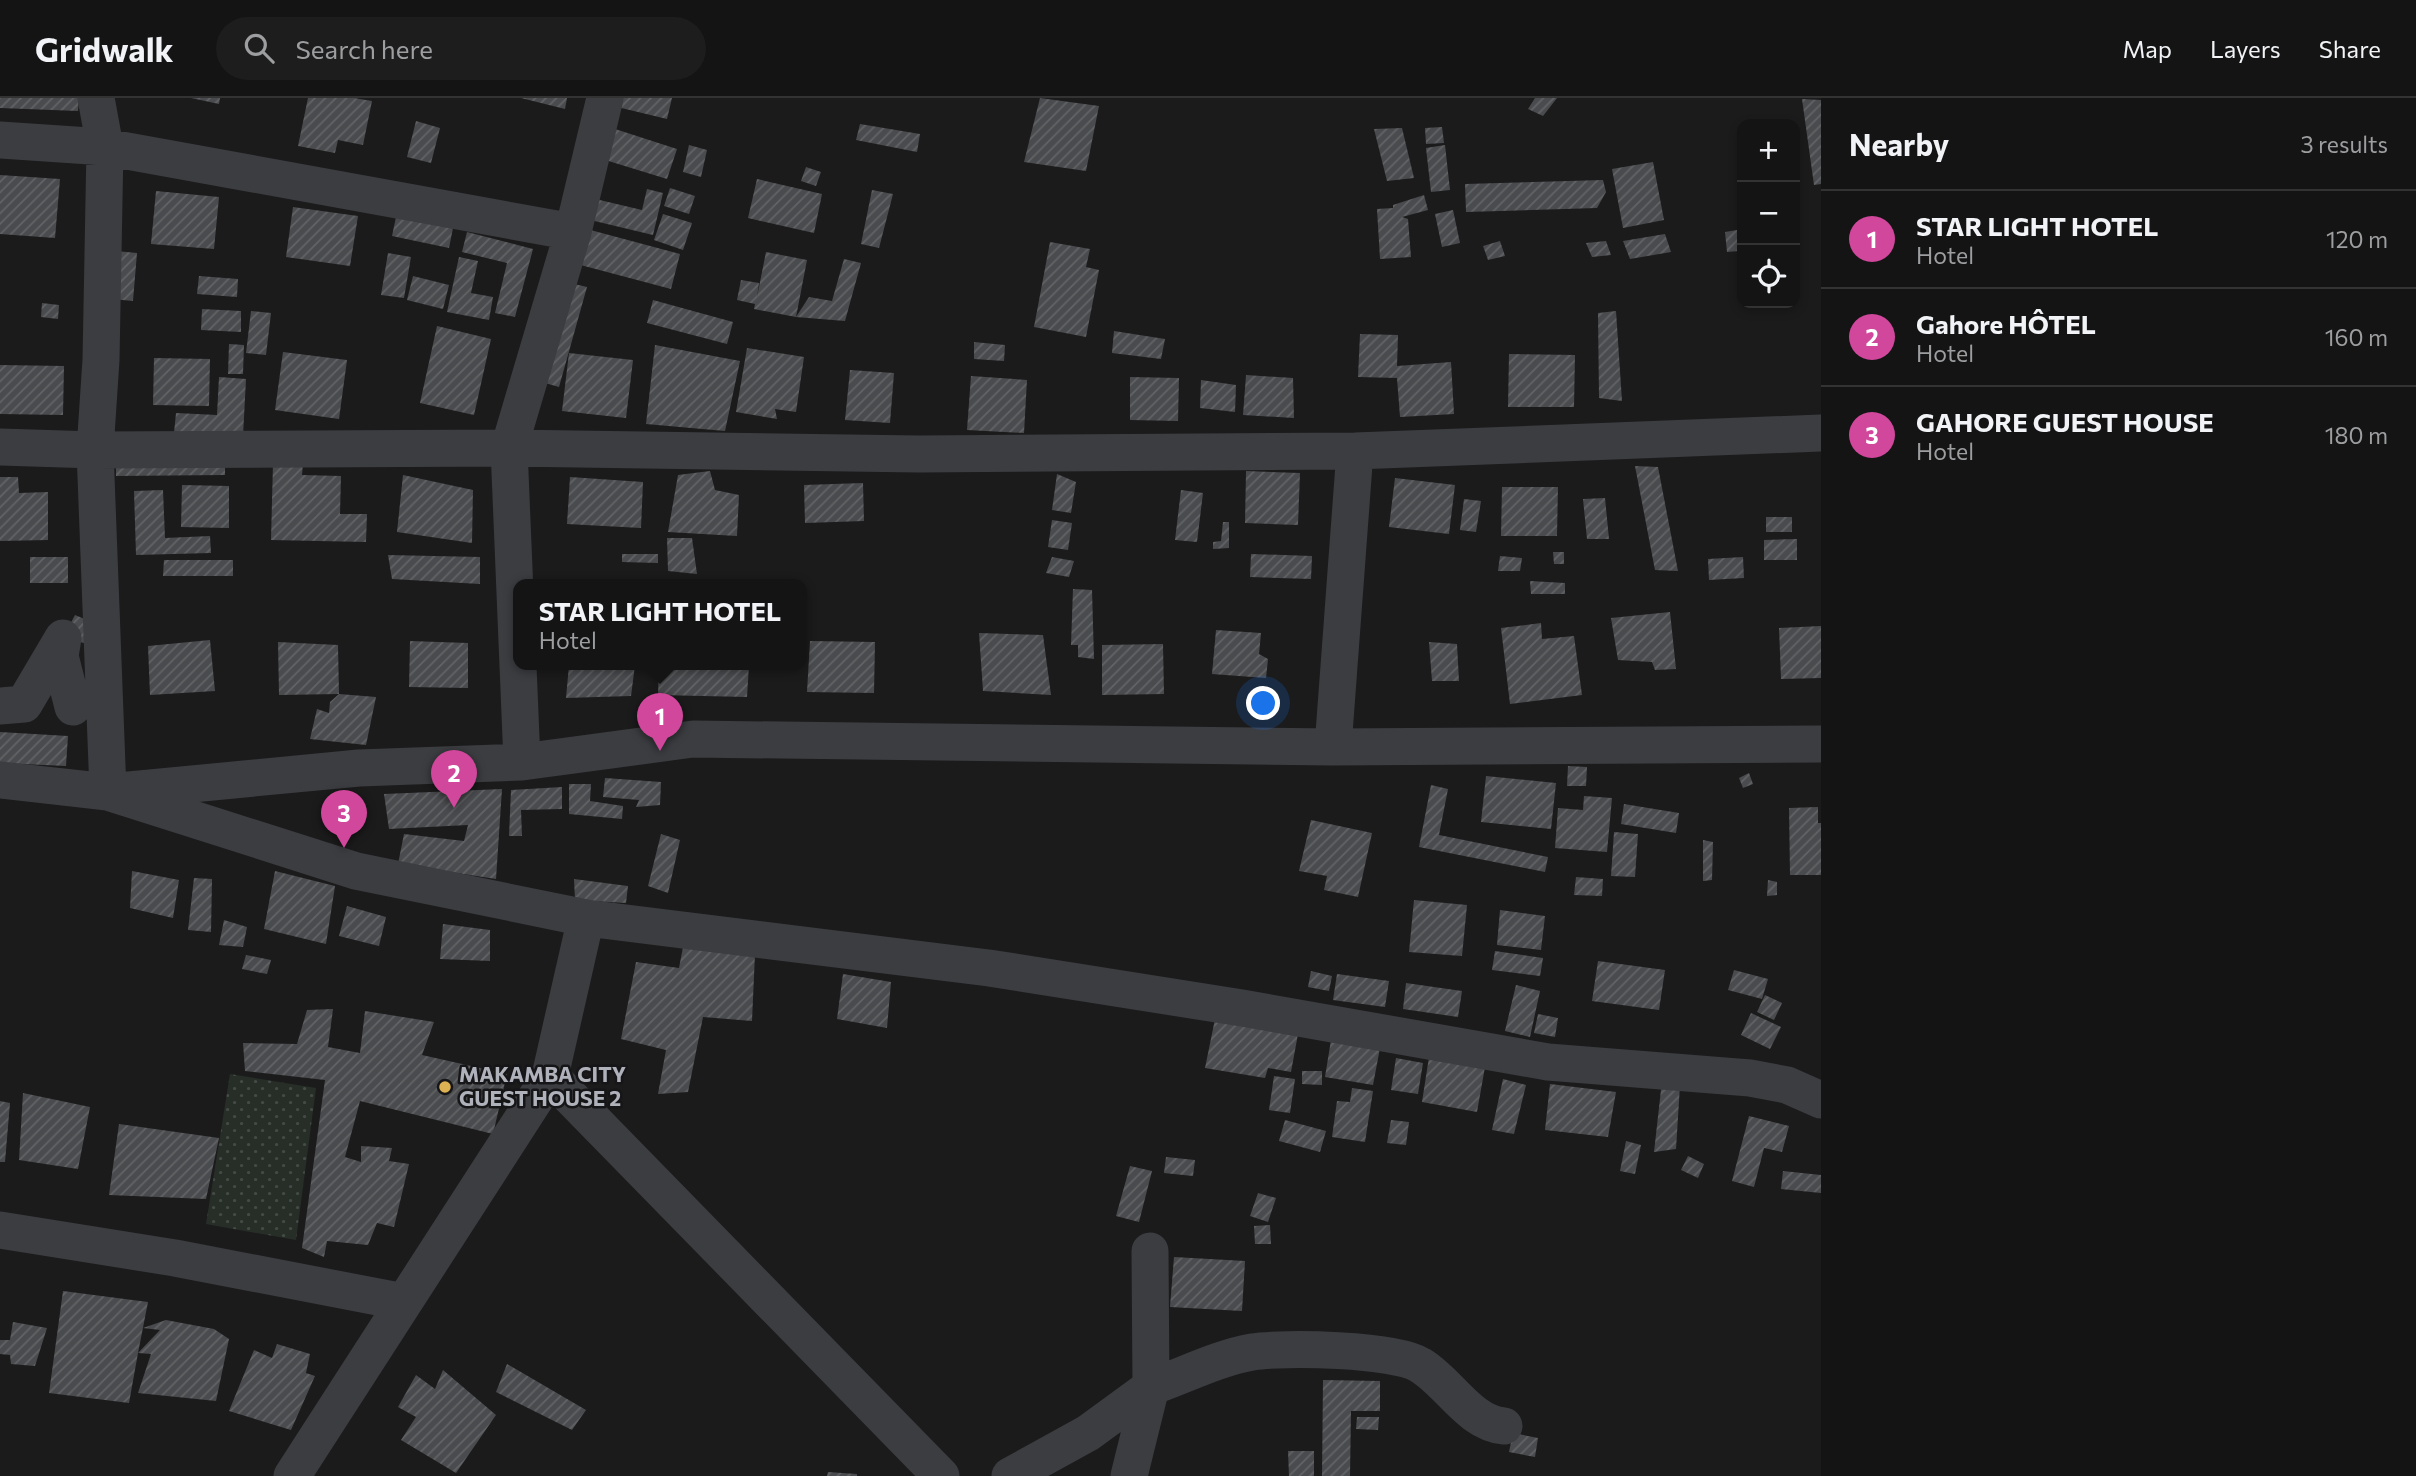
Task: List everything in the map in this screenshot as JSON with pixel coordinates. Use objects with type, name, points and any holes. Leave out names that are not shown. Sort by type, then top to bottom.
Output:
[{"type":"street","points":[[96,98],[105,147],[89,711],[108,792]]},
{"type":"street","points":[[514,579],[509,448],[573,232],[605,98]]},
{"type":"street","points":[[0,139],[105,147],[573,232]]},
{"type":"street","points":[[0,447],[95,450],[509,448],[919,454],[1355,451],[1821,433]]},
{"type":"street","points":[[1332,747],[1355,451]]},
{"type":"street","points":[[14,714],[63,638],[60,656],[89,711]]},
{"type":"street","points":[[518,670],[522,762]]},
{"type":"street","points":[[14,714],[89,711]]},
{"type":"street","points":[[108,792],[359,768],[522,762],[693,739],[1332,747],[1821,744]]},
{"type":"street","points":[[0,780],[108,792],[356,871],[586,918],[989,968],[1242,1008],[1548,1062],[1767,1081],[1821,1100]]},
{"type":"street","points":[[292,1476],[550,1076],[586,918]]},
{"type":"street","points":[[550,1076],[942,1476]]},
{"type":"street","points":[[0,1230],[175,1258],[404,1302]]},
{"type":"street","points":[[1129,1476],[1151,1387],[1150,1251]]},
{"type":"street","points":[[1010,1476],[1088,1433],[1151,1387],[1250,1353],[1289,1349],[1374,1353],[1419,1364],[1488,1425],[1504,1426]]},
{"type":"shaded area","points":[[230,1074],[316,1088],[296,1240],[206,1224]]},
{"type":"building","points":[[0,98],[79,98],[78,111],[0,108]]},
{"type":"building","points":[[191,98],[220,98],[219,104]]},
{"type":"building","points":[[308,98],[354,98],[372,101],[363,145],[338,140],[335,153],[298,146]]},
{"type":"building","points":[[521,98],[567,98],[565,109]]},
{"type":"building","points":[[615,98],[672,98],[667,119],[613,106]]},
{"type":"building","points":[[1040,98],[1099,106],[1086,171],[1024,162]]},
{"type":"building","points":[[1535,98],[1557,98],[1543,116],[1528,109]]},
{"type":"building","points":[[1802,99],[1821,100],[1821,184],[1814,185]]},
{"type":"building","points":[[416,121],[440,128],[431,163],[407,157]]},
{"type":"building","points":[[860,124],[920,134],[917,152],[856,140]]},
{"type":"building","points":[[1442,127],[1444,143],[1426,144],[1425,128]]},
{"type":"building","points":[[612,128],[677,149],[667,179],[602,159]]},
{"type":"building","points":[[1402,128],[1414,178],[1387,181],[1374,129]]},
{"type":"building","points":[[689,145],[707,150],[701,177],[683,172]]},
{"type":"building","points":[[1445,145],[1450,190],[1431,192],[1426,148]]},
{"type":"building","points":[[1653,162],[1664,220],[1623,228],[1612,169]]},
{"type":"building","points":[[806,167],[821,172],[816,186],[801,181]]},
{"type":"building","points":[[0,175],[60,179],[55,238],[0,234]]},
{"type":"building","points":[[757,179],[822,194],[814,233],[748,218]]},
{"type":"building","points":[[1603,180],[1606,192],[1597,208],[1466,212],[1465,184]]},
{"type":"building","points":[[670,188],[695,196],[689,214],[664,206]]},
{"type":"building","points":[[647,189],[663,193],[653,235],[582,218],[587,197],[642,210]]},
{"type":"building","points":[[872,190],[893,194],[879,248],[861,244]]},
{"type":"building","points":[[156,191],[219,197],[214,249],[151,244]]},
{"type":"building","points":[[1424,195],[1428,210],[1402,217],[1408,219],[1411,257],[1380,259],[1377,209],[1393,208],[1393,205]]},
{"type":"building","points":[[293,207],[358,216],[350,266],[286,257]]},
{"type":"building","points":[[1453,210],[1460,243],[1442,247],[1435,214]]},
{"type":"building","points":[[663,214],[692,223],[683,250],[654,240]]},
{"type":"building","points":[[396,217],[453,228],[449,248],[392,236]]},
{"type":"building","points":[[583,228],[680,254],[671,289],[573,263]]},
{"type":"building","points":[[1737,230],[1737,251],[1727,252],[1725,232]]},
{"type":"building","points":[[467,232],[533,249],[515,317],[495,313],[507,263],[462,252]]},
{"type":"building","points":[[1665,234],[1671,252],[1630,259],[1623,241]]},
{"type":"building","points":[[1500,241],[1505,256],[1488,260],[1483,246]]},
{"type":"building","points":[[1606,241],[1611,255],[1592,257],[1586,243]]},
{"type":"building","points":[[1050,242],[1090,249],[1086,267],[1099,270],[1086,337],[1034,327]]},
{"type":"building","points":[[116,251],[137,253],[133,301],[112,299]]},
{"type":"building","points":[[766,252],[807,260],[796,317],[754,309],[755,304],[737,300],[741,280],[759,283],[757,297]]},
{"type":"building","points":[[388,253],[411,257],[404,298],[381,295]]},
{"type":"building","points":[[459,257],[478,261],[471,293],[493,297],[489,320],[447,312]]},
{"type":"building","points":[[844,259],[861,263],[845,321],[796,317],[809,297],[832,301]]},
{"type":"building","points":[[199,276],[238,279],[237,297],[197,294]]},
{"type":"building","points":[[413,276],[449,285],[443,309],[407,300]]},
{"type":"building","points":[[566,282],[587,287],[559,387],[538,381]]},
{"type":"building","points":[[653,300],[733,322],[727,344],[647,323]]},
{"type":"building","points":[[42,303],[59,305],[58,319],[41,317]]},
{"type":"building","points":[[202,309],[241,311],[241,332],[201,330]]},
{"type":"building","points":[[251,311],[271,313],[266,355],[246,353]]},
{"type":"building","points":[[1616,311],[1622,401],[1599,398],[1598,313]]},
{"type":"building","points":[[437,326],[491,339],[474,415],[420,403]]},
{"type":"building","points":[[1114,331],[1165,339],[1161,359],[1112,353]]},
{"type":"building","points":[[1360,334],[1398,335],[1397,366],[1451,362],[1454,414],[1400,417],[1397,378],[1358,377]]},
{"type":"building","points":[[974,342],[1005,345],[1004,361],[974,359]]},
{"type":"building","points":[[229,344],[244,345],[243,374],[228,374]]},
{"type":"building","points":[[655,345],[740,361],[725,431],[646,424]]},
{"type":"building","points":[[747,348],[804,357],[796,412],[775,409],[777,419],[736,412]]},
{"type":"building","points":[[283,352],[347,360],[339,419],[275,410]]},
{"type":"building","points":[[569,353],[633,360],[626,418],[562,411]]},
{"type":"building","points":[[1509,354],[1575,355],[1574,407],[1508,407]]},
{"type":"building","points":[[154,358],[210,359],[209,406],[153,405]]},
{"type":"building","points":[[0,365],[64,366],[63,415],[0,414]]},
{"type":"building","points":[[850,370],[894,373],[890,423],[845,420]]},
{"type":"building","points":[[1246,375],[1293,378],[1294,418],[1243,415]]},
{"type":"building","points":[[971,376],[1027,380],[1024,433],[967,430]]},
{"type":"building","points":[[219,377],[246,379],[243,436],[174,433],[176,413],[217,415]]},
{"type":"building","points":[[1130,377],[1179,378],[1178,421],[1130,420]]},
{"type":"building","points":[[1201,380],[1236,385],[1235,412],[1200,408]]},
{"type":"building","points":[[225,458],[225,475],[116,476],[116,459]]},
{"type":"building","points":[[273,463],[303,464],[302,475],[341,476],[340,514],[367,514],[366,542],[271,540]]},
{"type":"building","points":[[1635,466],[1658,467],[1678,571],[1655,570]]},
{"type":"building","points":[[710,471],[715,490],[739,495],[737,536],[668,532],[678,475]]},
{"type":"building","points":[[1246,471],[1300,473],[1298,525],[1245,523]]},
{"type":"building","points":[[1057,474],[1076,482],[1071,513],[1052,510]]},
{"type":"building","points":[[403,475],[473,490],[472,543],[397,532]]},
{"type":"building","points":[[0,477],[18,477],[19,493],[48,492],[48,540],[0,541]]},
{"type":"building","points":[[570,477],[643,482],[641,528],[567,524]]},
{"type":"building","points":[[1395,478],[1455,485],[1449,534],[1389,527]]},
{"type":"building","points":[[863,483],[864,521],[805,523],[804,485]]},
{"type":"building","points":[[182,485],[229,486],[229,528],[181,527]]},
{"type":"building","points":[[1502,487],[1558,487],[1557,536],[1501,536]]},
{"type":"building","points":[[163,490],[165,538],[210,536],[211,553],[136,555],[134,491]]},
{"type":"building","points":[[1181,490],[1203,493],[1197,542],[1175,540]]},
{"type":"building","points":[[1605,498],[1609,539],[1587,539],[1583,499]]},
{"type":"building","points":[[1464,499],[1481,501],[1476,532],[1460,530]]},
{"type":"building","points":[[1766,517],[1792,517],[1792,532],[1766,532]]},
{"type":"building","points":[[1052,520],[1072,523],[1068,550],[1048,547]]},
{"type":"building","points":[[1223,522],[1229,522],[1229,548],[1213,549],[1213,542],[1221,541]]},
{"type":"building","points":[[667,538],[692,538],[697,574],[668,571]]},
{"type":"building","points":[[1797,539],[1797,560],[1764,560],[1764,540]]},
{"type":"building","points":[[1553,552],[1564,552],[1564,564],[1554,564]]},
{"type":"building","points":[[622,554],[658,554],[658,563],[622,562]]},
{"type":"building","points":[[1251,554],[1312,556],[1311,579],[1250,577]]},
{"type":"building","points":[[388,555],[480,557],[480,584],[392,579]]},
{"type":"building","points":[[1500,556],[1522,558],[1520,571],[1498,571]]},
{"type":"building","points":[[30,557],[68,557],[68,583],[30,583]]},
{"type":"building","points":[[1052,557],[1074,561],[1069,577],[1046,573]]},
{"type":"building","points":[[1743,557],[1744,578],[1709,580],[1708,559]]},
{"type":"building","points":[[164,560],[233,560],[233,576],[163,576]]},
{"type":"building","points":[[1530,581],[1565,583],[1565,594],[1531,594]]},
{"type":"building","points":[[1073,589],[1092,590],[1094,659],[1078,657],[1078,645],[1071,645]]},
{"type":"building","points":[[1670,612],[1676,669],[1655,670],[1652,662],[1618,660],[1611,618]]},
{"type":"building","points":[[75,615],[87,620],[84,643],[63,638]]},
{"type":"building","points":[[1541,623],[1542,639],[1574,636],[1582,695],[1510,704],[1501,628]]},
{"type":"building","points":[[1821,626],[1821,678],[1781,679],[1779,628]]},
{"type":"building","points":[[1216,630],[1261,633],[1259,654],[1268,659],[1266,678],[1212,674]]},
{"type":"building","points":[[979,633],[1043,635],[1051,695],[983,691]]},
{"type":"building","points":[[210,640],[215,691],[150,695],[148,646]]},
{"type":"building","points":[[410,641],[468,643],[468,688],[409,687]]},
{"type":"building","points":[[810,641],[875,642],[874,693],[807,692]]},
{"type":"building","points":[[278,642],[338,645],[339,694],[279,695]]},
{"type":"building","points":[[1429,642],[1457,644],[1459,681],[1432,681]]},
{"type":"building","points":[[1163,644],[1164,694],[1102,695],[1102,645]]},
{"type":"building","points":[[569,670],[634,670],[631,696],[566,698]]},
{"type":"building","points":[[659,670],[749,670],[747,697],[658,695]]},
{"type":"building","points":[[339,694],[376,697],[366,745],[310,739],[317,709],[329,713],[330,702]]},
{"type":"building","points":[[0,732],[68,736],[66,766],[0,763]]},
{"type":"building","points":[[1568,766],[1587,767],[1586,786],[1567,786]]},
{"type":"building","points":[[1749,773],[1753,784],[1743,788],[1739,778]]},
{"type":"building","points":[[1486,776],[1556,783],[1551,829],[1481,822]]},
{"type":"building","points":[[605,778],[661,782],[660,805],[636,807],[639,800],[603,797]]},
{"type":"building","points":[[569,784],[591,784],[590,801],[623,806],[622,819],[569,814]]},
{"type":"building","points":[[1431,785],[1448,789],[1439,835],[1548,857],[1545,872],[1419,847]]},
{"type":"building","points":[[562,787],[562,809],[521,810],[522,836],[509,836],[511,790]]},
{"type":"building","points":[[502,789],[496,879],[398,864],[404,834],[464,841],[468,825],[389,829],[384,794]]},
{"type":"building","points":[[1584,796],[1612,798],[1607,852],[1555,848],[1558,808],[1583,810]]},
{"type":"building","points":[[1624,804],[1679,813],[1676,833],[1621,824]]},
{"type":"building","points":[[1818,807],[1818,823],[1821,823],[1821,875],[1790,875],[1789,808]]},
{"type":"building","points":[[1311,820],[1372,833],[1358,897],[1324,890],[1327,876],[1299,871]]},
{"type":"building","points":[[1614,832],[1638,834],[1635,877],[1611,876]]},
{"type":"building","points":[[661,834],[680,840],[668,893],[648,886]]},
{"type":"building","points":[[1703,840],[1713,842],[1712,880],[1703,881]]},
{"type":"building","points":[[132,871],[179,880],[173,918],[130,908]]},
{"type":"building","points":[[275,871],[335,886],[326,944],[264,929]]},
{"type":"building","points":[[1576,877],[1603,879],[1602,896],[1574,895]]},
{"type":"building","points":[[194,878],[212,879],[211,932],[188,930]]},
{"type":"building","points":[[574,879],[628,886],[626,903],[575,900]]},
{"type":"building","points":[[1768,880],[1777,882],[1777,895],[1767,896]]},
{"type":"building","points":[[1414,900],[1467,905],[1462,956],[1409,952]]},
{"type":"building","points":[[347,906],[386,917],[379,946],[339,936]]},
{"type":"building","points":[[1500,910],[1545,916],[1541,950],[1497,945]]},
{"type":"building","points":[[224,920],[247,927],[243,947],[219,945]]},
{"type":"building","points":[[443,924],[490,930],[490,961],[440,959]]},
{"type":"building","points":[[684,942],[755,954],[752,1021],[703,1017],[688,1092],[658,1094],[666,1050],[621,1039],[636,962],[679,968]]},
{"type":"building","points":[[1495,951],[1543,958],[1540,976],[1492,970]]},
{"type":"building","points":[[246,955],[271,960],[267,974],[242,969]]},
{"type":"building","points":[[1598,961],[1665,970],[1659,1010],[1592,1001]]},
{"type":"building","points":[[1734,970],[1768,979],[1762,999],[1728,990]]},
{"type":"building","points":[[1311,971],[1332,976],[1329,991],[1308,987]]},
{"type":"building","points":[[843,974],[891,982],[887,1028],[837,1019]]},
{"type":"building","points":[[1337,974],[1389,981],[1385,1007],[1333,1000]]},
{"type":"building","points":[[1406,983],[1462,991],[1458,1017],[1403,1009]]},
{"type":"building","points":[[1516,985],[1540,991],[1530,1037],[1505,1031]]},
{"type":"building","points":[[1765,995],[1782,1003],[1774,1020],[1757,1012]]},
{"type":"building","points":[[333,1009],[328,1047],[360,1053],[365,1011],[434,1022],[422,1055],[507,1074],[493,1134],[360,1101],[345,1157],[361,1162],[361,1146],[392,1148],[389,1161],[409,1164],[394,1227],[377,1223],[368,1245],[327,1241],[324,1257],[302,1248],[325,1080],[245,1071],[243,1043],[297,1044],[307,1010]]},
{"type":"building","points":[[1751,1013],[1781,1027],[1770,1049],[1741,1035]]},
{"type":"building","points":[[1538,1014],[1558,1018],[1555,1037],[1534,1033]]},
{"type":"building","points":[[1215,1019],[1298,1034],[1291,1072],[1268,1068],[1265,1078],[1205,1068]]},
{"type":"building","points":[[1331,1040],[1380,1048],[1373,1085],[1325,1077]]},
{"type":"building","points":[[1429,1057],[1485,1067],[1477,1112],[1422,1102]]},
{"type":"building","points":[[1396,1058],[1423,1063],[1418,1094],[1391,1090]]},
{"type":"building","points":[[1302,1071],[1322,1071],[1322,1085],[1302,1084]]},
{"type":"building","points":[[1274,1076],[1295,1079],[1290,1113],[1269,1110]]},
{"type":"building","points":[[1503,1079],[1526,1085],[1514,1134],[1492,1130]]},
{"type":"building","points":[[1662,1081],[1680,1085],[1676,1149],[1654,1152]]},
{"type":"building","points":[[1550,1084],[1616,1092],[1608,1137],[1545,1130]]},
{"type":"building","points":[[1352,1088],[1373,1091],[1365,1142],[1332,1137],[1337,1101],[1350,1102]]},
{"type":"building","points":[[23,1093],[90,1107],[78,1169],[19,1160]]},
{"type":"building","points":[[0,1101],[10,1103],[5,1162],[0,1162]]},
{"type":"building","points":[[1749,1116],[1789,1126],[1782,1152],[1764,1148],[1754,1187],[1732,1181]]},
{"type":"building","points":[[1285,1120],[1326,1131],[1320,1152],[1279,1141]]},
{"type":"building","points":[[1391,1120],[1409,1122],[1406,1145],[1387,1143]]},
{"type":"building","points":[[119,1124],[219,1138],[206,1199],[109,1195]]},
{"type":"building","points":[[1626,1141],[1641,1145],[1635,1174],[1620,1171]]},
{"type":"building","points":[[1688,1156],[1704,1164],[1698,1178],[1681,1170]]},
{"type":"building","points":[[1166,1157],[1195,1160],[1193,1176],[1164,1173]]},
{"type":"building","points":[[1130,1166],[1152,1171],[1139,1222],[1116,1216]]},
{"type":"building","points":[[1783,1171],[1821,1175],[1821,1193],[1781,1189]]},
{"type":"building","points":[[1258,1193],[1276,1198],[1268,1222],[1250,1216]]},
{"type":"building","points":[[1270,1225],[1271,1244],[1255,1244],[1254,1226]]},
{"type":"building","points":[[1174,1257],[1245,1261],[1242,1311],[1170,1307]]},
{"type":"building","points":[[63,1291],[148,1302],[129,1403],[49,1393]]},
{"type":"building","points":[[166,1320],[214,1329],[229,1339],[216,1401],[138,1393],[151,1354],[138,1353],[160,1330],[143,1328]]},
{"type":"building","points":[[13,1322],[47,1328],[35,1366],[11,1364],[10,1355],[0,1354],[0,1340],[10,1340]]},
{"type":"building","points":[[277,1344],[310,1354],[306,1373],[315,1376],[291,1430],[229,1411],[254,1350],[272,1358]]},
{"type":"building","points":[[507,1364],[586,1410],[572,1430],[496,1392]]},
{"type":"building","points":[[443,1370],[496,1415],[456,1473],[401,1440],[416,1417],[398,1407],[416,1375],[435,1389]]},
{"type":"building","points":[[1323,1380],[1380,1381],[1380,1411],[1351,1411],[1350,1476],[1322,1476]]},
{"type":"building","points":[[1357,1417],[1379,1417],[1378,1430],[1356,1429]]},
{"type":"building","points":[[1513,1433],[1538,1438],[1535,1457],[1509,1452]]},
{"type":"building","points":[[1288,1451],[1314,1451],[1314,1476],[1289,1476]]},
{"type":"building","points":[[828,1472],[857,1474],[857,1476],[827,1476]]},
{"type":"place","name":"STAR LIGHT HOTEL","points":[[660,751]]},
{"type":"place","name":"Gahore HÔTEL","points":[[454,808]]},
{"type":"place","name":"GAHORE GUEST HOUSE","points":[[344,848]]},
{"type":"place","name":"MAKAMBA CITY GUEST HOUSE 2","points":[[445,1087]]}]
